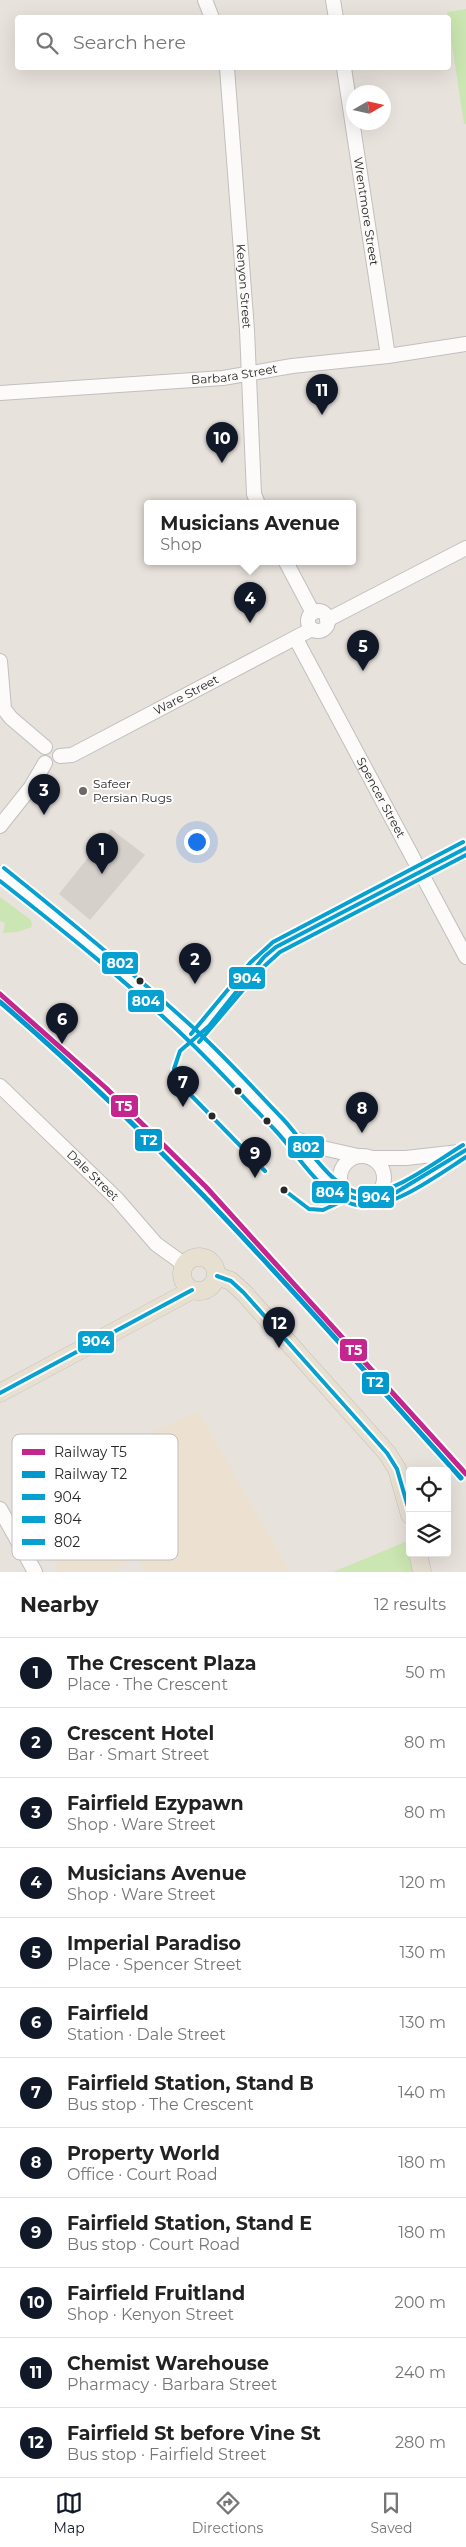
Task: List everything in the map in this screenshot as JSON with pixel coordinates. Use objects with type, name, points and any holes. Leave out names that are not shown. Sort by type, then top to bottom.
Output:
[{"type":"main road","points":[[0,1393],[192,1290],[208,1289],[212,1286],[217,1276],[214,1264],[205,1257],[193,1258],[184,1265],[183,1279],[192,1290]]},
{"type":"main road","points":[[217,1276],[231,1281],[244,1293],[387,1453],[397,1469],[409,1512]]},
{"type":"street","points":[[205,0],[211,15]]},
{"type":"street","points":[[333,0],[336,15]]},
{"type":"street","name":"Kenyon Street","points":[[226,70],[248,374],[254,494],[256,500]]},
{"type":"street","name":"Wrentmore Street","points":[[344,70],[388,356]]},
{"type":"street","name":"Barbara Street","points":[[0,393],[223,378],[292,366],[388,356],[466,344]]},
{"type":"street","points":[[313,613],[308,620],[312,629],[318,631],[324,629],[328,620],[466,548]]},
{"type":"street","points":[[288,565],[313,613]]},
{"type":"street","points":[[313,613],[323,613],[328,620]]},
{"type":"street","name":"Ware Street","points":[[60,756],[72,755],[312,629]]},
{"type":"street","name":"Spencer Street","points":[[296,639],[466,957]]},
{"type":"street","points":[[0,661],[4,709],[45,747]]},
{"type":"street","points":[[49,745],[57,748],[60,756],[54,764],[45,763],[41,753],[45,747],[49,745]]},
{"type":"street","points":[[0,826],[31,787],[45,763]]},
{"type":"street","points":[[196,1038],[209,1026],[264,957],[276,946],[466,848]]},
{"type":"street","points":[[0,873],[76,933],[196,1038],[291,1137],[318,1173],[356,1200],[385,1196],[406,1188],[465,1150]]},
{"type":"street","name":"Dale Street","points":[[0,1086],[110,1192],[156,1244],[184,1265]]},
{"type":"street","points":[[291,1137],[318,1147],[364,1157],[423,1157],[465,1150]]},
{"type":"street","points":[[346,1193],[340,1181],[342,1168],[346,1163],[364,1157],[381,1167],[384,1180],[379,1192],[374,1197]]},
{"type":"street","points":[[0,1509],[12,1531]]},
{"type":"street","points":[[28,1560],[35,1572]]},
{"type":"shaded area","points":[[111,829],[145,855],[90,920],[59,894]]},
{"type":"shaded area","points":[[198,1411],[290,1572],[145,1572],[138,1560],[178,1560],[178,1434],[148,1434]]},
{"type":"shaded area","points":[[53,1560],[133,1560],[111,1572],[59,1572]]},
{"type":"green space","points":[[466,9],[466,124],[464,124],[451,38],[451,15],[447,15],[447,12]]},
{"type":"green space","points":[[0,897],[31,920],[32,927],[17,932],[3,933],[5,923],[0,921]]},
{"type":"green space","points":[[406,1542],[406,1557],[411,1557],[417,1572],[333,1572]]},
{"type":"rail line","name":"T5","points":[[0,994],[106,1088],[206,1187],[466,1474]]},
{"type":"rail line","name":"T2","points":[[0,1002],[123,1114],[181,1173],[295,1293],[461,1478]]},
{"type":"transit line","name":"802","points":[[191,1034],[250,963],[273,942],[463,842]]},
{"type":"transit line","name":"904","points":[[265,1171],[180,1084],[174,1069],[180,1051],[209,1026],[264,957],[276,947],[466,848]]},
{"type":"transit line","name":"804","points":[[199,1042],[259,971],[280,952],[466,855]]},
{"type":"transit line","name":"802","points":[[4,868],[102,948],[198,1032],[283,1119],[328,1173],[350,1190],[361,1193],[373,1193],[400,1184],[463,1145]]},
{"type":"transit line","name":"804","points":[[0,881],[97,959],[168,1021],[223,1075],[284,1140],[313,1176],[335,1196],[361,1206],[373,1206],[387,1202],[430,1181],[466,1157]]},
{"type":"transit line","name":"904","points":[[284,1190],[309,1209],[323,1210],[351,1197],[363,1200],[395,1193],[466,1150]]},
{"type":"transit line","name":"904","points":[[217,1276],[231,1281],[244,1293],[387,1453],[397,1469],[409,1512]]},
{"type":"transit line","name":"904","points":[[0,1393],[192,1290]]},
{"type":"place","name":"Chemist Warehouse","points":[[322,415]]},
{"type":"place","name":"Fairfield Fruitland","points":[[222,463]]},
{"type":"place","name":"Musicians Avenue","points":[[250,623]]},
{"type":"place","name":"Imperial Paradiso","points":[[363,671]]},
{"type":"place","name":"Safeer Persian Rugs","points":[[83,791]]},
{"type":"place","name":"Fairfield Ezypawn","points":[[44,815]]},
{"type":"place","name":"The Crescent Plaza","points":[[102,874]]},
{"type":"place","name":"Crescent Hotel","points":[[195,984]]},
{"type":"place","name":"Fairfield","points":[[62,1044]]},
{"type":"place","name":"Fairfield Station, Stand B","points":[[183,1107]]},
{"type":"place","name":"Property World","points":[[362,1133]]},
{"type":"place","name":"Fairfield Station, Stand E","points":[[255,1178]]},
{"type":"place","name":"Fairfield St before Vine St","points":[[279,1348]]}]
